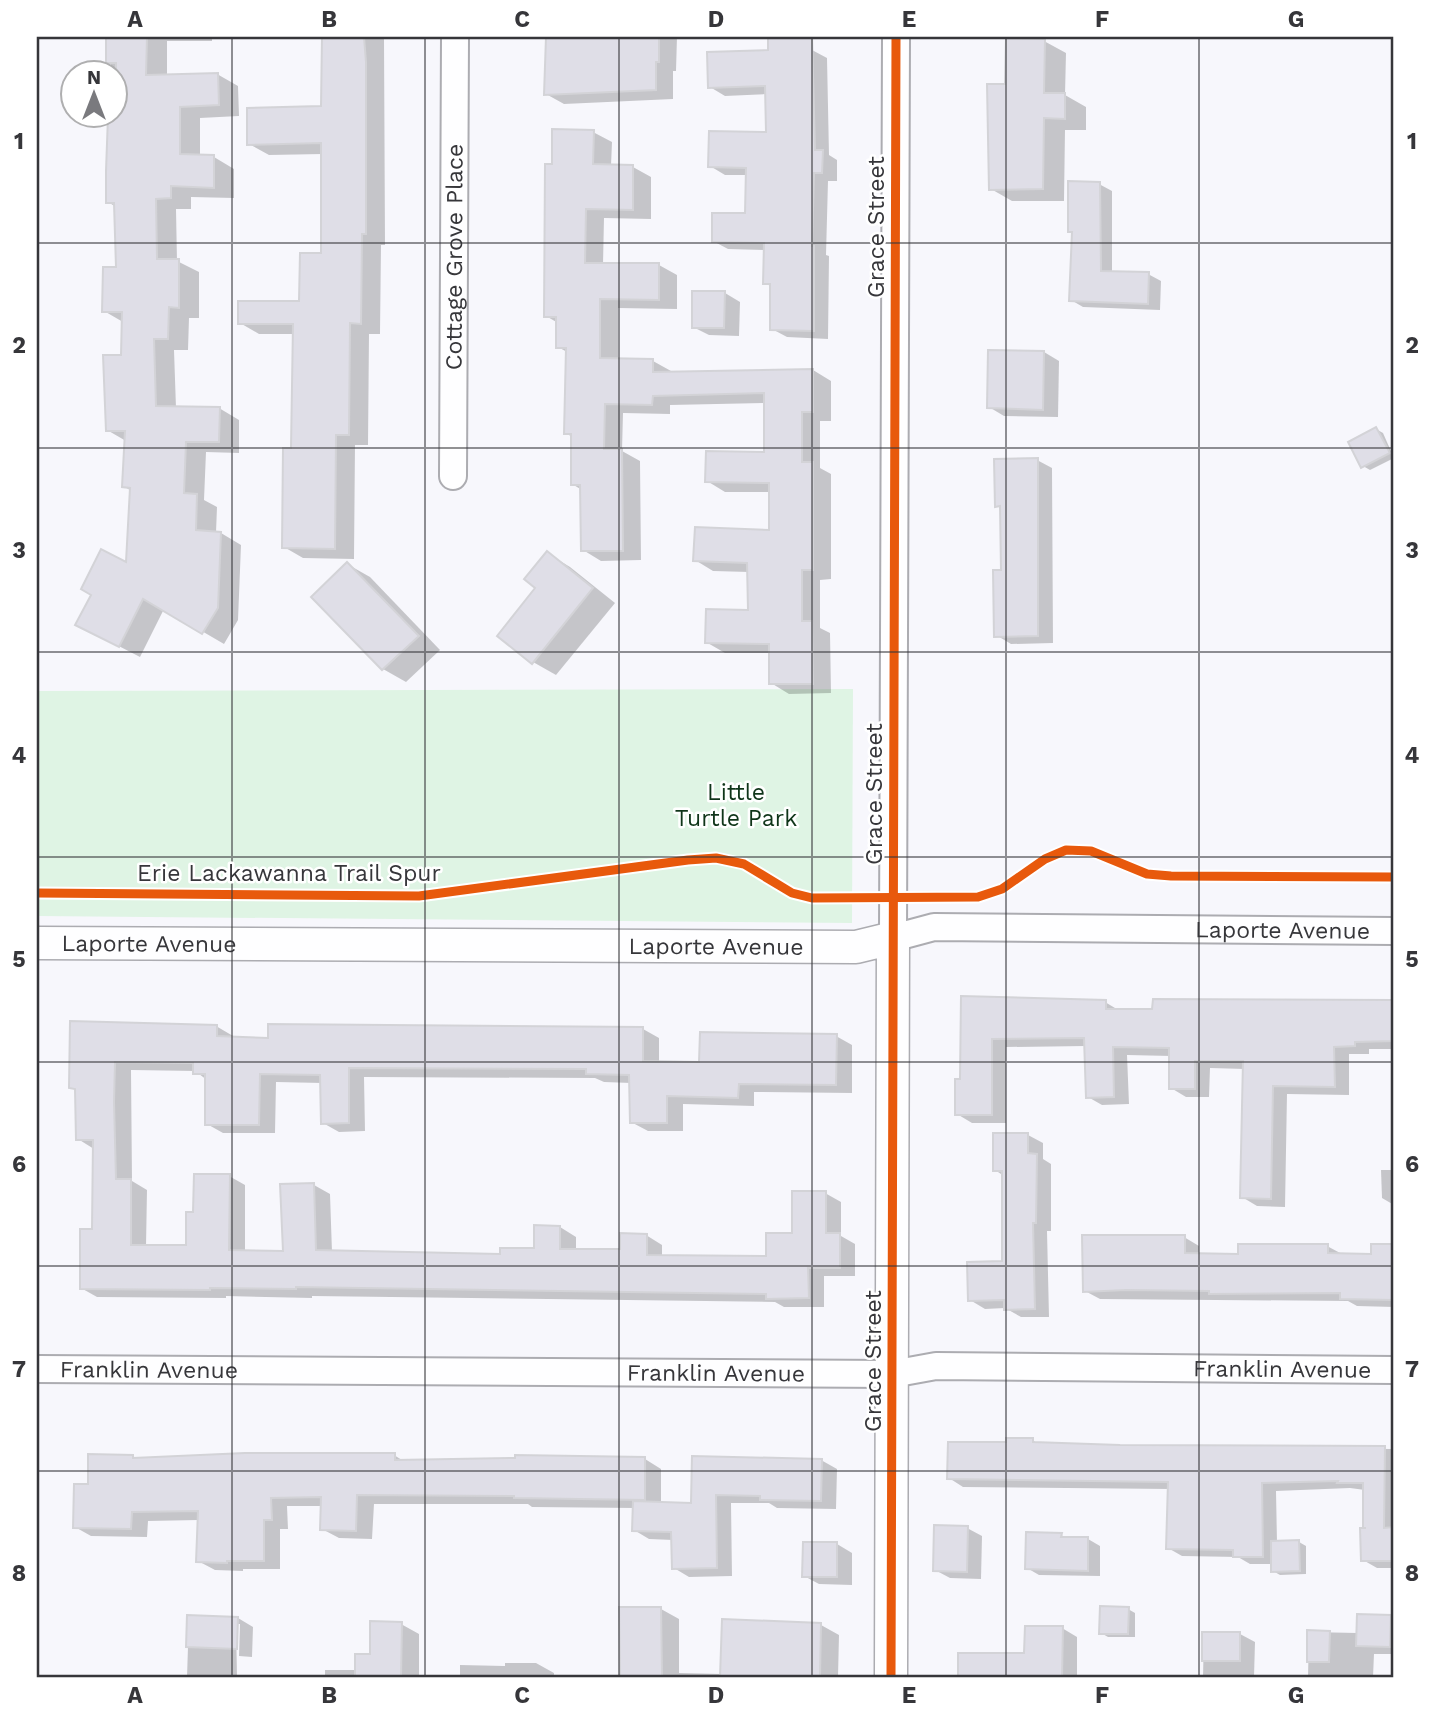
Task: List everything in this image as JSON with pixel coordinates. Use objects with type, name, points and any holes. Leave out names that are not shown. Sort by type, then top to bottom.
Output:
[{"type":"street","name":"Cottage Grove Place","points":[[453,476],[454,37]]},
{"type":"street","name":"Grace Street","points":[[891,1677],[896,37]]},
{"type":"street","name":"Laporte Avenue","points":[[37,943],[856,947],[934,927],[1394,931]]},
{"type":"street","name":"Franklin Avenue","points":[[37,1369],[892,1374],[936,1366],[1394,1370]]},
{"type":"green space","name":"Little Turtle Park","points":[[853,689],[852,923],[37,916],[37,691]]},
{"type":"building","points":[[106,37],[147,37],[146,75],[218,73],[219,105],[180,107],[180,154],[214,155],[214,188],[171,186],[171,198],[156,199],[157,259],[179,259],[179,308],[169,307],[168,339],[154,339],[156,406],[220,407],[219,442],[186,442],[184,493],[197,494],[196,530],[221,532],[218,608],[202,634],[143,599],[119,647],[75,625],[91,595],[81,589],[101,549],[126,562],[130,488],[122,487],[125,431],[106,431],[103,355],[121,355],[122,312],[102,312],[103,267],[116,267],[114,203],[106,203],[107,130],[130,130],[130,60],[106,60]]},
{"type":"building","points":[[322,37],[364,37],[366,234],[362,234],[361,324],[350,323],[349,435],[336,435],[335,549],[282,548],[283,448],[291,448],[293,324],[238,324],[238,301],[299,301],[300,253],[321,253],[321,143],[247,145],[247,108],[321,106]]},
{"type":"building","points":[[546,37],[659,37],[656,90],[544,95]]},
{"type":"building","points":[[768,37],[812,37],[815,150],[823,150],[822,173],[814,173],[814,331],[770,330],[770,284],[763,284],[764,243],[712,242],[712,213],[745,213],[746,168],[708,167],[709,131],[766,132],[765,86],[708,88],[707,52],[768,50]]},
{"type":"building","points":[[1006,38],[1045,39],[1044,93],[1065,93],[1065,119],[1044,118],[1043,189],[989,190],[987,84],[1005,84]]},
{"type":"building","points":[[552,129],[594,130],[593,164],[633,165],[633,210],[586,209],[585,263],[659,263],[659,300],[600,299],[600,358],[653,359],[653,372],[813,369],[813,412],[802,412],[802,462],[813,462],[813,570],[802,570],[802,621],[812,621],[813,684],[769,684],[769,644],[705,643],[706,609],[748,610],[747,563],[693,561],[695,527],[769,530],[769,483],[705,482],[706,451],[764,452],[764,393],[653,396],[652,405],[605,404],[604,449],[622,449],[623,551],[581,551],[580,485],[571,485],[571,434],[564,434],[566,348],[556,348],[556,317],[544,317],[545,164],[552,164]]},
{"type":"building","points":[[1068,181],[1100,182],[1101,271],[1149,272],[1148,304],[1069,301],[1072,232],[1068,232]]},
{"type":"building","points":[[692,291],[725,291],[724,328],[692,328]]},
{"type":"building","points":[[988,350],[1044,351],[1043,410],[987,408]]},
{"type":"building","points":[[1376,427],[1390,453],[1361,468],[1348,442]]},
{"type":"building","points":[[1038,458],[1038,636],[994,637],[993,570],[1001,570],[1000,506],[995,507],[994,459]]},
{"type":"building","points":[[547,551],[593,588],[532,664],[497,636],[535,588],[524,579]]},
{"type":"building","points":[[347,562],[419,636],[382,670],[311,597]]},
{"type":"building","points":[[961,996],[1106,1000],[1106,1009],[1152,1009],[1153,999],[1394,1000],[1394,1041],[1355,1042],[1355,1046],[1334,1047],[1335,1087],[1273,1086],[1271,1199],[1240,1198],[1243,1061],[1195,1061],[1195,1089],[1169,1089],[1169,1048],[1113,1047],[1114,1097],[1086,1098],[1084,1038],[992,1039],[992,1115],[955,1115],[955,1079],[960,1079]]},
{"type":"building","points":[[70,1021],[217,1025],[217,1036],[268,1038],[268,1024],[643,1027],[643,1061],[699,1062],[700,1032],[837,1034],[836,1085],[739,1084],[738,1098],[667,1096],[667,1123],[630,1123],[629,1075],[586,1074],[586,1069],[349,1068],[349,1123],[321,1124],[320,1075],[260,1074],[259,1125],[205,1125],[205,1074],[193,1074],[193,1063],[115,1062],[114,1102],[116,1179],[131,1179],[131,1245],[186,1245],[186,1212],[193,1212],[194,1174],[230,1174],[229,1250],[283,1251],[280,1184],[314,1183],[316,1250],[500,1254],[500,1248],[534,1248],[534,1225],[560,1226],[560,1249],[620,1249],[620,1233],[647,1234],[647,1255],[766,1256],[766,1233],[792,1233],[792,1191],[826,1191],[826,1233],[840,1233],[840,1268],[808,1268],[809,1298],[766,1299],[766,1294],[296,1287],[210,1290],[80,1289],[80,1229],[92,1229],[93,1140],[76,1140],[75,1089],[69,1088]]},
{"type":"building","points":[[993,1133],[1028,1133],[1028,1153],[1037,1154],[1036,1223],[1033,1223],[1035,1309],[1004,1310],[1004,1300],[968,1301],[967,1262],[1002,1261],[1002,1171],[993,1171]]},
{"type":"building","points":[[1082,1235],[1185,1235],[1185,1253],[1238,1254],[1238,1244],[1328,1244],[1328,1253],[1371,1254],[1371,1244],[1394,1244],[1394,1300],[1340,1299],[1340,1293],[1209,1294],[1209,1291],[1126,1290],[1083,1292]]},
{"type":"building","points":[[1006,1438],[1033,1438],[1033,1442],[1120,1445],[1385,1446],[1384,1528],[1394,1527],[1394,1561],[1361,1561],[1363,1483],[1262,1483],[1263,1557],[1233,1557],[1233,1550],[1166,1549],[1168,1482],[947,1479],[948,1442],[1006,1442]]},
{"type":"building","points":[[245,1453],[395,1453],[395,1460],[515,1458],[515,1455],[645,1457],[645,1500],[357,1495],[356,1531],[320,1530],[321,1497],[271,1498],[272,1520],[264,1520],[264,1561],[227,1563],[196,1562],[198,1511],[132,1512],[131,1529],[73,1528],[74,1484],[88,1484],[88,1454],[133,1455],[133,1458]]},
{"type":"building","points":[[692,1456],[822,1459],[821,1501],[760,1500],[760,1496],[716,1495],[717,1568],[672,1569],[671,1532],[632,1531],[633,1501],[691,1503]]},
{"type":"building","points":[[934,1525],[968,1526],[967,1572],[933,1571]]},
{"type":"building","points":[[1026,1532],[1062,1533],[1061,1537],[1088,1537],[1088,1571],[1025,1569]]},
{"type":"building","points":[[1299,1540],[1300,1571],[1271,1572],[1271,1541]]},
{"type":"building","points":[[803,1542],[837,1542],[837,1577],[802,1577]]},
{"type":"building","points":[[1100,1606],[1129,1607],[1128,1634],[1099,1634]]},
{"type":"building","points":[[619,1607],[661,1607],[662,1677],[620,1677]]},
{"type":"building","points":[[1357,1614],[1391,1615],[1390,1647],[1356,1646]]},
{"type":"building","points":[[187,1615],[238,1617],[237,1649],[186,1647]]},
{"type":"building","points":[[722,1619],[821,1623],[820,1677],[720,1677]]},
{"type":"building","points":[[370,1621],[402,1622],[401,1677],[355,1677],[355,1654],[370,1654]]},
{"type":"building","points":[[1025,1626],[1063,1626],[1062,1677],[958,1677],[958,1653],[1024,1653]]},
{"type":"building","points":[[1307,1630],[1330,1631],[1329,1662],[1307,1662]]},
{"type":"building","points":[[1202,1632],[1240,1632],[1240,1661],[1202,1661]]},
{"type":"cycle path","points":[[891,1677],[896,37]]},
{"type":"cycle path","name":"Erie Lackawanna Trail Spur","points":[[37,893],[419,896],[716,858],[744,864],[792,893],[812,898],[978,897],[1002,889],[1045,859],[1066,850],[1091,851],[1147,874],[1171,876],[1394,877]]}]
